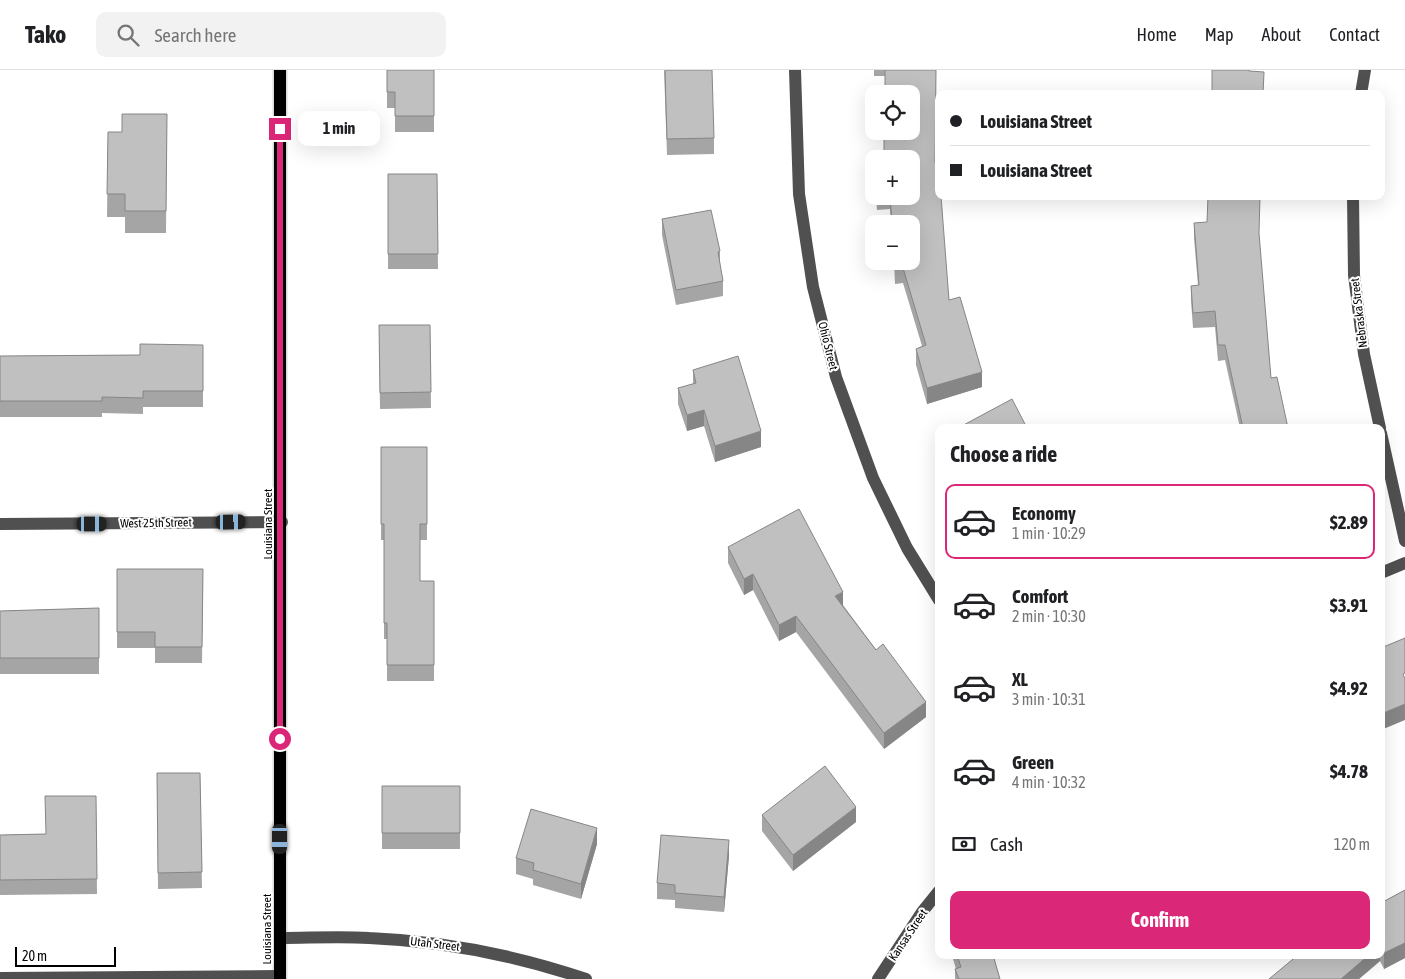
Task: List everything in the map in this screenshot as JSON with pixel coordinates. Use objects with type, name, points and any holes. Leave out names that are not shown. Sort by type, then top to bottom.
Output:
[{"type":"main road","name":"Louisiana Street","points":[[280,70],[282,522],[280,978]]},
{"type":"street","name":"Ohio Street","points":[[795,70],[799,194],[813,287],[836,377],[873,478],[907,548],[935,594]]},
{"type":"street","points":[[1362,90],[1365,70]]},
{"type":"street","name":"Nebraska Street","points":[[1353,200],[1354,275],[1364,354],[1379,424]]},
{"type":"street","points":[[1385,452],[1405,541]]},
{"type":"street","name":"West 25th Street","points":[[0,524],[282,522]]},
{"type":"street","points":[[1385,571],[1405,563]]},
{"type":"street","name":"Kansas Street","points":[[878,979],[922,912],[935,896]]},
{"type":"street","name":"Utah Street","points":[[280,938],[368,938],[454,946],[537,962],[586,979]]},
{"type":"street","points":[[0,978],[280,978]]},
{"type":"building","points":[[387,70],[434,70],[434,116],[395,116],[395,92],[387,92]]},
{"type":"building","points":[[665,70],[712,70],[714,138],[667,139]]},
{"type":"building","points":[[885,70],[936,70],[935,200],[941,200],[949,300],[960,297],[982,372],[927,388],[916,349],[926,345],[904,270],[920,270],[920,215],[891,215],[891,205],[920,205],[920,150],[884,150],[884,140],[920,140],[920,85],[885,85]]},
{"type":"building","points":[[1212,70],[1264,72],[1263,90],[1212,90]]},
{"type":"building","points":[[122,114],[167,114],[166,211],[125,211],[125,194],[107,194],[108,132],[122,132]]},
{"type":"building","points":[[388,174],[437,174],[438,254],[388,254]]},
{"type":"building","points":[[1208,200],[1260,200],[1259,233],[1271,378],[1277,377],[1287,424],[1242,424],[1225,345],[1218,345],[1215,311],[1193,313],[1191,286],[1199,285],[1194,223],[1207,222]]},
{"type":"building","points":[[711,210],[720,251],[718,252],[723,281],[676,290],[662,219]]},
{"type":"building","points":[[379,325],[430,325],[431,392],[380,393]]},
{"type":"building","points":[[140,344],[203,345],[203,391],[143,391],[143,398],[102,397],[102,401],[0,401],[0,356],[140,355]]},
{"type":"building","points":[[738,356],[761,431],[715,446],[704,410],[687,415],[678,388],[696,383],[693,370]]},
{"type":"building","points":[[1012,399],[1025,424],[965,424]]},
{"type":"building","points":[[381,447],[427,447],[427,524],[420,524],[420,581],[434,581],[434,665],[387,665],[387,623],[384,623],[384,524],[381,524]]},
{"type":"building","points":[[799,509],[843,592],[835,596],[876,650],[883,644],[926,702],[884,733],[796,616],[779,625],[753,574],[744,579],[728,547]]},
{"type":"building","points":[[117,569],[203,569],[202,647],[155,647],[155,632],[117,632]]},
{"type":"building","points":[[99,608],[99,658],[0,658],[0,611]]},
{"type":"building","points":[[1405,638],[1405,673],[1403,674],[1405,679],[1405,704],[1385,712],[1385,646]]},
{"type":"building","points":[[825,766],[856,807],[793,855],[762,815]]},
{"type":"building","points":[[157,773],[200,773],[202,872],[158,873]]},
{"type":"building","points":[[382,786],[460,786],[460,833],[382,833]]},
{"type":"building","points":[[45,796],[96,796],[97,879],[0,880],[0,835],[46,834]]},
{"type":"building","points":[[531,809],[597,828],[581,884],[533,870],[534,863],[516,858]]},
{"type":"building","points":[[661,835],[729,840],[724,897],[675,893],[675,885],[657,883]]},
{"type":"building","points":[[1405,890],[1405,943],[1385,953],[1385,901]]},
{"type":"building","points":[[958,959],[994,959],[1000,979],[959,979],[955,969],[961,967]]},
{"type":"building","points":[[1293,959],[1364,959],[1341,979],[1269,979]]},
{"type":"route","points":[[280,129],[282,502],[280,739]]}]
